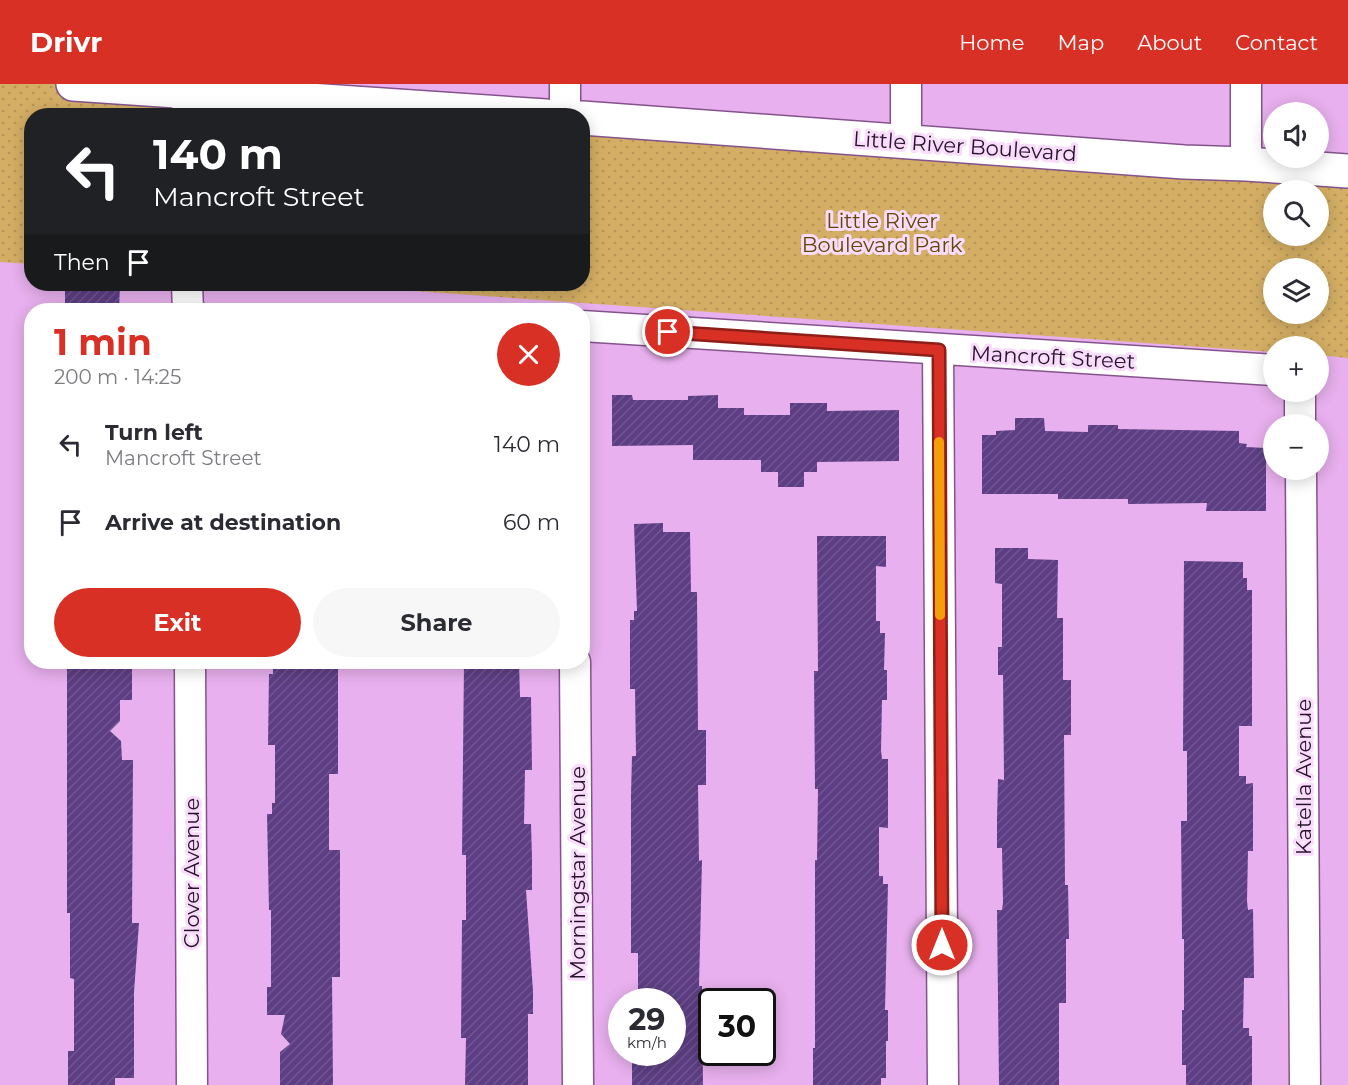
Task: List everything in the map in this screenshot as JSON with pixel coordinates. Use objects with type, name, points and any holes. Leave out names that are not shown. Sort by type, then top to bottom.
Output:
[{"type":"street","points":[[73,84],[188,97],[395,108]]},
{"type":"street","points":[[565,84],[565,108]]},
{"type":"street","points":[[906,84],[906,141]]},
{"type":"street","points":[[1246,84],[1246,164]]},
{"type":"street","name":"Little River Boulevard","points":[[590,119],[1184,162],[1348,171]]},
{"type":"street","name":"Mancroft Street","points":[[590,327],[1263,369]]},
{"type":"street","points":[[939,350],[943,1085]]},
{"type":"street","name":"Katella Avenue","points":[[1301,480],[1305,1085]]},
{"type":"street","name":"Clover Avenue","points":[[190,669],[192,1085]]},
{"type":"street","name":"Morningstar Avenue","points":[[575,669],[578,1085]]},
{"type":"green space","points":[[0,84],[73,84],[439,108],[24,108],[24,264],[0,262]]},
{"type":"green space","name":"Little River Boulevard Park","points":[[590,119],[1263,165],[1263,168],[1348,171],[1348,358],[1329,356],[1329,336],[1263,336],[1263,351],[414,291],[590,291]]},
{"type":"building","points":[[65,291],[120,291],[119,303],[65,303]]},
{"type":"building","points":[[612,395],[632,395],[633,400],[688,400],[688,396],[718,395],[718,408],[744,408],[744,415],[790,415],[790,403],[827,403],[827,411],[899,410],[899,461],[817,462],[817,472],[804,472],[804,487],[778,487],[778,472],[761,472],[761,460],[693,460],[693,445],[612,446]]},
{"type":"building","points":[[1015,418],[1044,418],[1045,431],[1088,432],[1088,425],[1118,425],[1118,429],[1239,431],[1239,443],[1247,444],[1246,447],[1263,448],[1266,511],[1206,511],[1207,503],[1128,504],[1128,499],[1058,499],[1058,494],[982,494],[982,435],[996,435],[996,431],[1015,430]]},
{"type":"building","points":[[663,523],[663,532],[690,532],[691,592],[697,592],[698,730],[706,730],[706,785],[698,785],[699,861],[702,860],[699,986],[702,988],[698,988],[698,1066],[703,1066],[703,1085],[632,1085],[632,1066],[686,1066],[686,988],[638,988],[638,953],[631,953],[631,795],[632,756],[636,756],[635,689],[630,689],[630,620],[634,620],[634,611],[637,611],[634,524]]},
{"type":"building","points":[[817,536],[886,536],[886,567],[876,566],[876,621],[880,621],[880,633],[885,633],[884,670],[887,670],[887,700],[882,700],[881,750],[882,759],[888,759],[888,828],[879,827],[879,876],[883,876],[883,884],[888,884],[885,1010],[888,1010],[888,1041],[886,1041],[886,1078],[881,1078],[881,1085],[813,1085],[815,860],[817,860],[818,789],[815,789],[814,671],[818,671]]},
{"type":"building","points":[[995,548],[1028,548],[1028,559],[1058,560],[1057,618],[1063,618],[1063,680],[1071,680],[1071,735],[1064,735],[1065,885],[1068,885],[1069,939],[1066,939],[1066,1003],[1059,1003],[1059,1085],[999,1085],[997,910],[1002,910],[1003,903],[1002,848],[997,848],[997,819],[998,779],[1004,780],[1003,675],[998,675],[998,647],[1002,647],[1002,584],[995,583]]},
{"type":"building","points":[[1184,561],[1243,562],[1243,578],[1247,578],[1247,590],[1252,590],[1252,726],[1239,726],[1239,776],[1246,776],[1246,784],[1253,783],[1253,851],[1248,851],[1247,901],[1248,910],[1253,909],[1254,978],[1244,978],[1243,1028],[1249,1028],[1249,1036],[1252,1036],[1252,1085],[1186,1085],[1186,1065],[1182,1065],[1184,939],[1182,939],[1181,821],[1187,821],[1187,751],[1183,751]]},
{"type":"building","points":[[67,669],[132,669],[132,700],[120,700],[120,721],[110,731],[121,741],[122,760],[133,760],[132,923],[139,923],[134,992],[134,1078],[115,1078],[115,1085],[68,1085],[68,1051],[74,1051],[74,979],[70,978],[70,913],[67,913]]},
{"type":"building","points":[[273,669],[338,669],[338,774],[329,774],[329,850],[340,850],[340,977],[332,977],[333,1085],[280,1085],[280,1052],[290,1044],[281,1034],[285,1015],[267,1015],[267,987],[271,987],[271,910],[269,910],[267,814],[272,814],[272,803],[275,803],[275,745],[268,745],[269,674],[273,674]]},
{"type":"building","points":[[464,669],[519,669],[520,697],[531,697],[532,770],[525,770],[524,824],[531,824],[532,858],[532,890],[526,890],[533,991],[533,1014],[528,1014],[528,1085],[465,1085],[466,1038],[461,1038],[462,920],[466,920],[466,855],[462,855]]},
{"type":"slow traffic","points":[[939,442],[940,615]]},
{"type":"route","points":[[668,332],[939,350],[942,945]]}]
